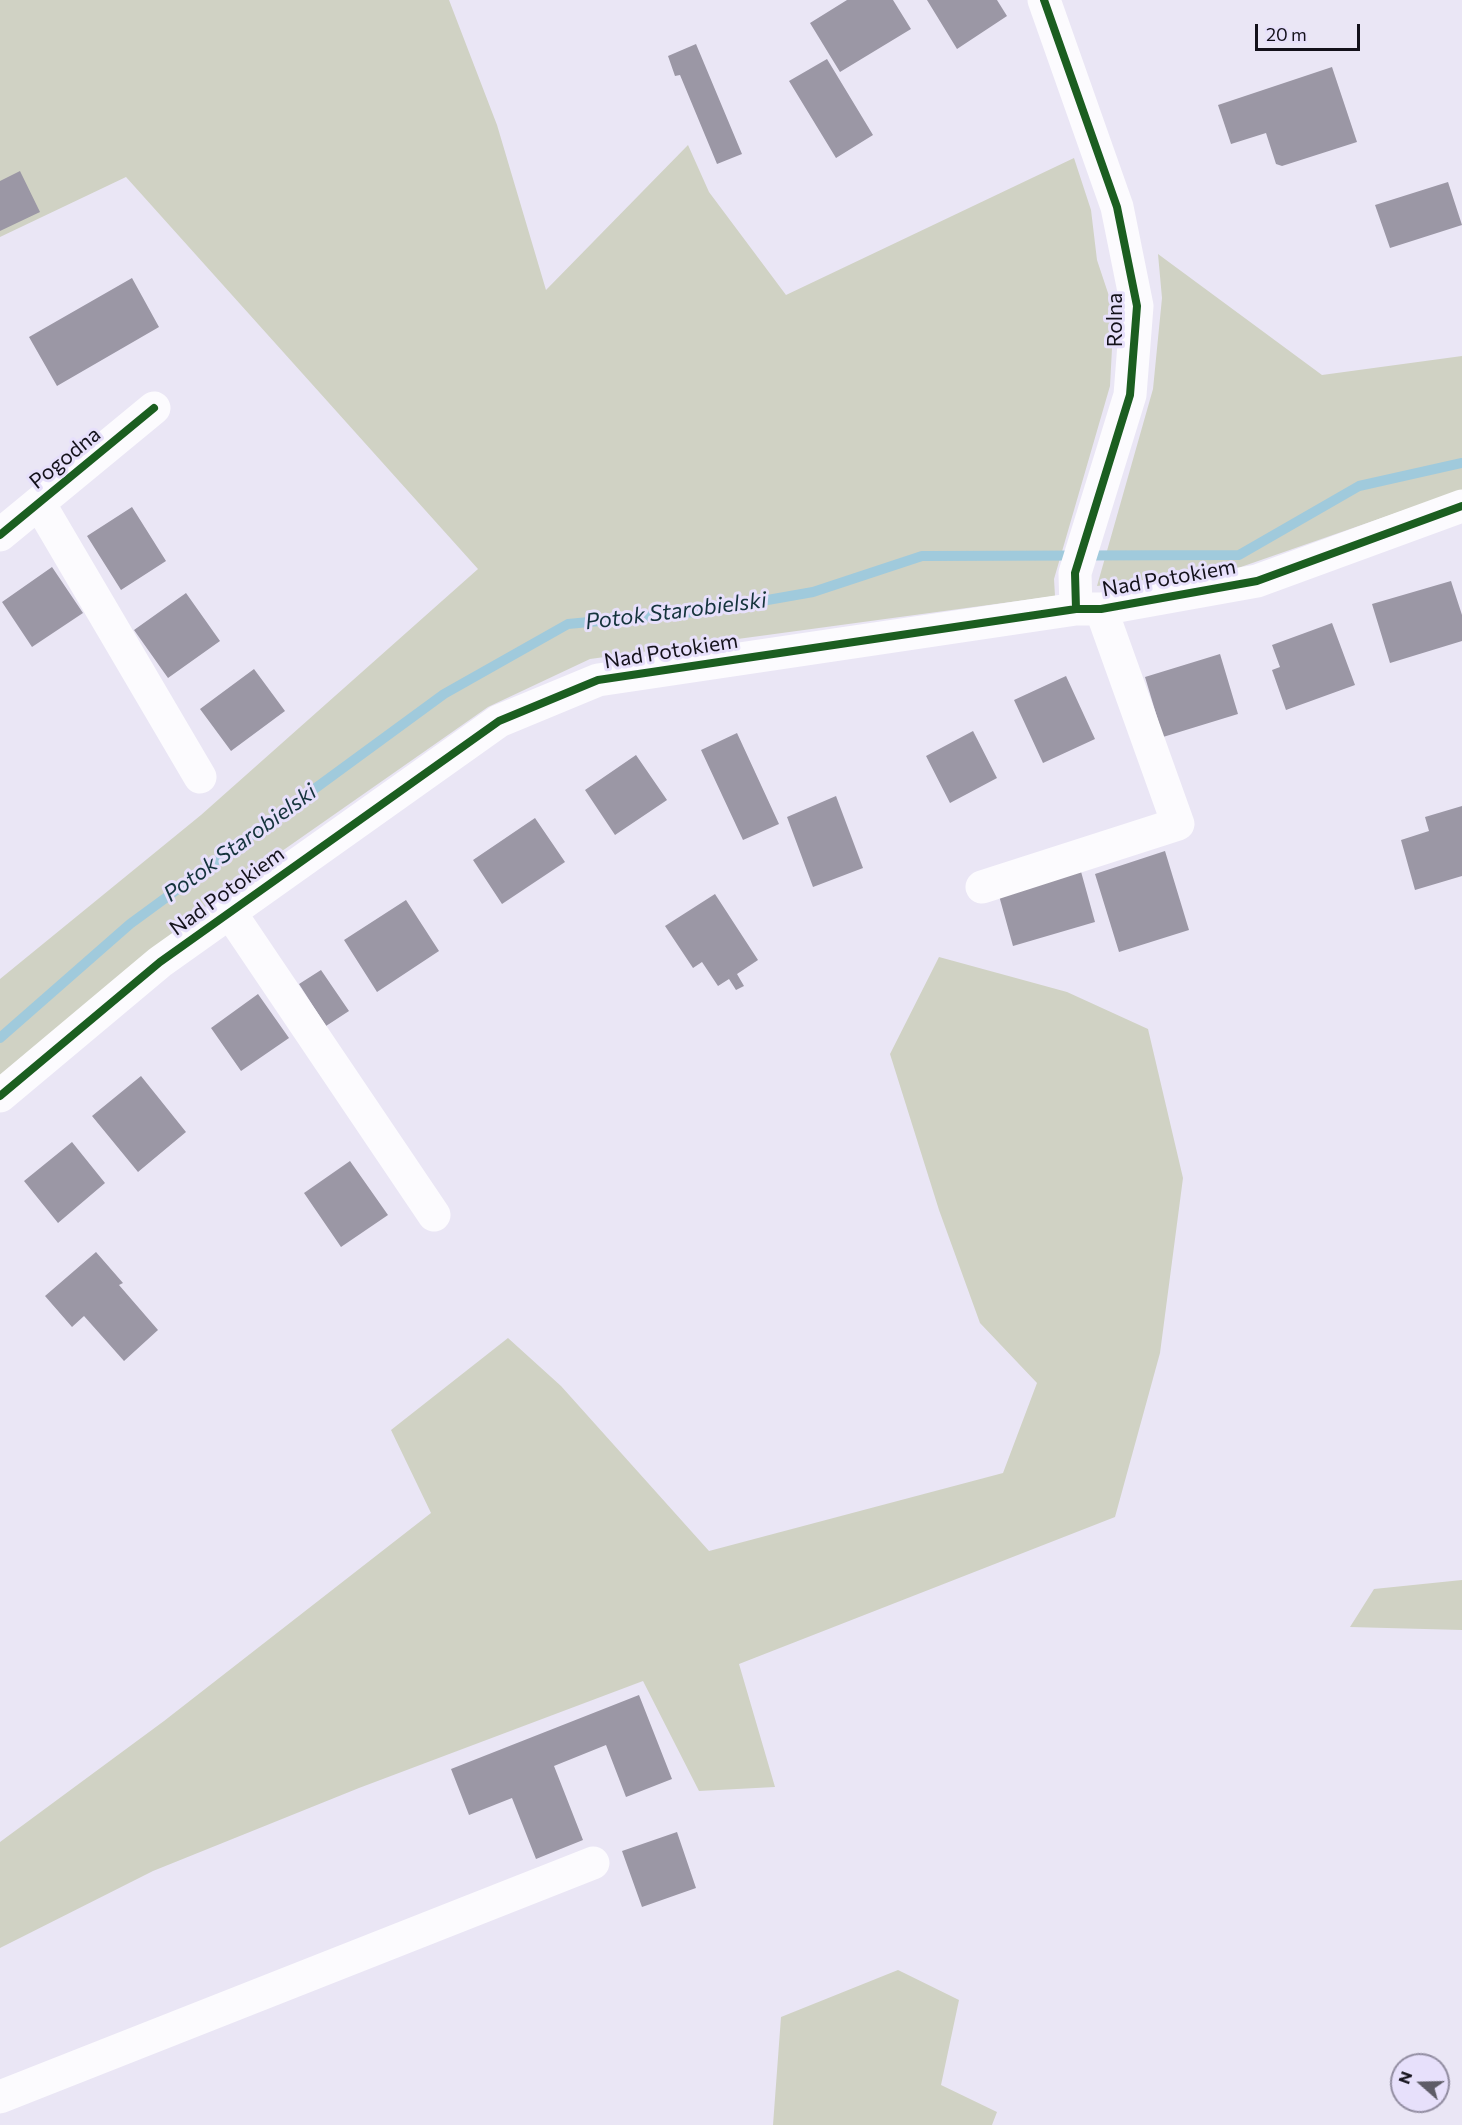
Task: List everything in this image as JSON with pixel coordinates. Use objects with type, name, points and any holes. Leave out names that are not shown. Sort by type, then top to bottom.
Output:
[{"type":"street","name":"Rolna","points":[[982,887],[1178,824],[1075,573],[1130,395],[1137,306],[1118,207],[1044,0]]},
{"type":"street","name":"Pogodna","points":[[0,535],[154,408]]},
{"type":"street","points":[[39,502],[200,777]]},
{"type":"street","name":"Nad Potokiem","points":[[0,1096],[160,962],[499,722],[598,680],[1088,609],[1257,581],[1462,506]]},
{"type":"street","points":[[229,911],[434,1215]]},
{"type":"street","points":[[0,2097],[593,1863]]},
{"type":"shaded area","points":[[0,0],[449,0],[497,125],[546,290],[688,145],[709,192],[786,295],[1074,158],[1091,210],[1097,260],[1114,311],[1110,386],[1054,579],[1055,596],[590,659],[488,707],[222,893],[0,1075],[0,979],[201,815],[478,569],[126,177],[0,237]]},
{"type":"shaded area","points":[[1158,254],[1322,375],[1462,356],[1462,490],[1238,568],[1097,586],[1153,389],[1162,298]]},
{"type":"shaded area","points":[[939,957],[1067,992],[1148,1029],[1183,1178],[1160,1353],[1115,1517],[739,1664],[775,1787],[699,1791],[643,1681],[359,1788],[153,1871],[0,1948],[0,1842],[164,1721],[431,1513],[391,1430],[508,1338],[561,1386],[709,1551],[1003,1473],[1037,1383],[980,1323],[939,1210],[890,1054]]},
{"type":"shaded area","points":[[1462,1580],[1462,1630],[1350,1627],[1374,1589]]},
{"type":"shaded area","points":[[898,1970],[959,2000],[941,2085],[997,2112],[992,2125],[773,2125],[781,2017]]},
{"type":"building","points":[[847,0],[893,0],[911,29],[840,72],[810,23]]},
{"type":"building","points":[[927,0],[997,0],[1007,16],[957,49]]},
{"type":"building","points":[[696,44],[742,154],[717,164],[680,75],[675,76],[668,56]]},
{"type":"building","points":[[827,59],[873,135],[836,158],[789,81]]},
{"type":"building","points":[[1332,67],[1357,142],[1282,166],[1276,164],[1266,133],[1231,144],[1218,105]]},
{"type":"building","points":[[20,171],[40,212],[0,231],[0,181]]},
{"type":"building","points":[[1448,182],[1462,225],[1390,248],[1375,205]]},
{"type":"building","points":[[132,278],[159,327],[57,386],[29,337]]},
{"type":"building","points":[[132,507],[166,561],[121,590],[87,536]]},
{"type":"building","points":[[52,567],[83,613],[32,647],[2,602]]},
{"type":"building","points":[[1451,581],[1462,615],[1462,641],[1390,663],[1372,604]]},
{"type":"building","points":[[186,593],[220,641],[168,678],[134,630]]},
{"type":"building","points":[[1332,623],[1355,685],[1286,710],[1272,670],[1280,667],[1272,645]]},
{"type":"building","points":[[1220,654],[1238,714],[1163,737],[1145,677]]},
{"type":"building","points":[[254,669],[285,711],[231,751],[200,709]]},
{"type":"building","points":[[1066,676],[1095,739],[1043,763],[1014,700]]},
{"type":"building","points":[[973,731],[997,778],[950,803],[926,756]]},
{"type":"building","points":[[737,733],[779,824],[743,840],[701,750]]},
{"type":"building","points":[[636,755],[667,800],[615,835],[585,790]]},
{"type":"building","points":[[836,796],[863,868],[813,887],[787,817]]},
{"type":"building","points":[[1462,806],[1462,876],[1415,890],[1401,840],[1429,831],[1425,817]]},
{"type":"building","points":[[535,818],[565,862],[502,904],[473,860]]},
{"type":"building","points":[[1165,851],[1189,930],[1119,952],[1095,874]]},
{"type":"building","points":[[1080,868],[1095,922],[1013,946],[998,892]]},
{"type":"building","points":[[715,894],[758,960],[737,974],[744,986],[736,990],[729,979],[718,986],[702,962],[693,968],[665,926]]},
{"type":"building","points":[[406,900],[439,951],[377,992],[344,940]]},
{"type":"building","points":[[321,970],[349,1011],[326,1026],[299,984]]},
{"type":"building","points":[[258,994],[289,1038],[241,1071],[211,1028]]},
{"type":"building","points":[[141,1076],[186,1132],[138,1172],[92,1116]]},
{"type":"building","points":[[72,1142],[105,1183],[58,1223],[24,1181]]},
{"type":"building","points":[[350,1161],[388,1215],[341,1247],[304,1193]]},
{"type":"building","points":[[96,1252],[123,1283],[119,1285],[158,1330],[124,1361],[84,1316],[72,1327],[45,1296]]},
{"type":"building","points":[[639,1695],[672,1779],[626,1797],[606,1745],[554,1766],[583,1840],[536,1859],[512,1798],[469,1815],[451,1769]]},
{"type":"building","points":[[677,1832],[696,1888],[642,1907],[622,1851]]},
{"type":"waterway","name":"Potok Starobielski","points":[[0,1038],[130,924],[444,694],[568,624],[705,611],[813,592],[922,556],[1239,555],[1359,486],[1462,463]]},
{"type":"cycle path","points":[[1044,0],[1117,207],[1137,306],[1130,395],[1075,573],[1076,609]]},
{"type":"cycle path","points":[[0,535],[154,408]]},
{"type":"cycle path","points":[[0,1096],[160,962],[499,721],[598,680],[1076,609],[1101,609],[1257,581],[1462,506]]}]
